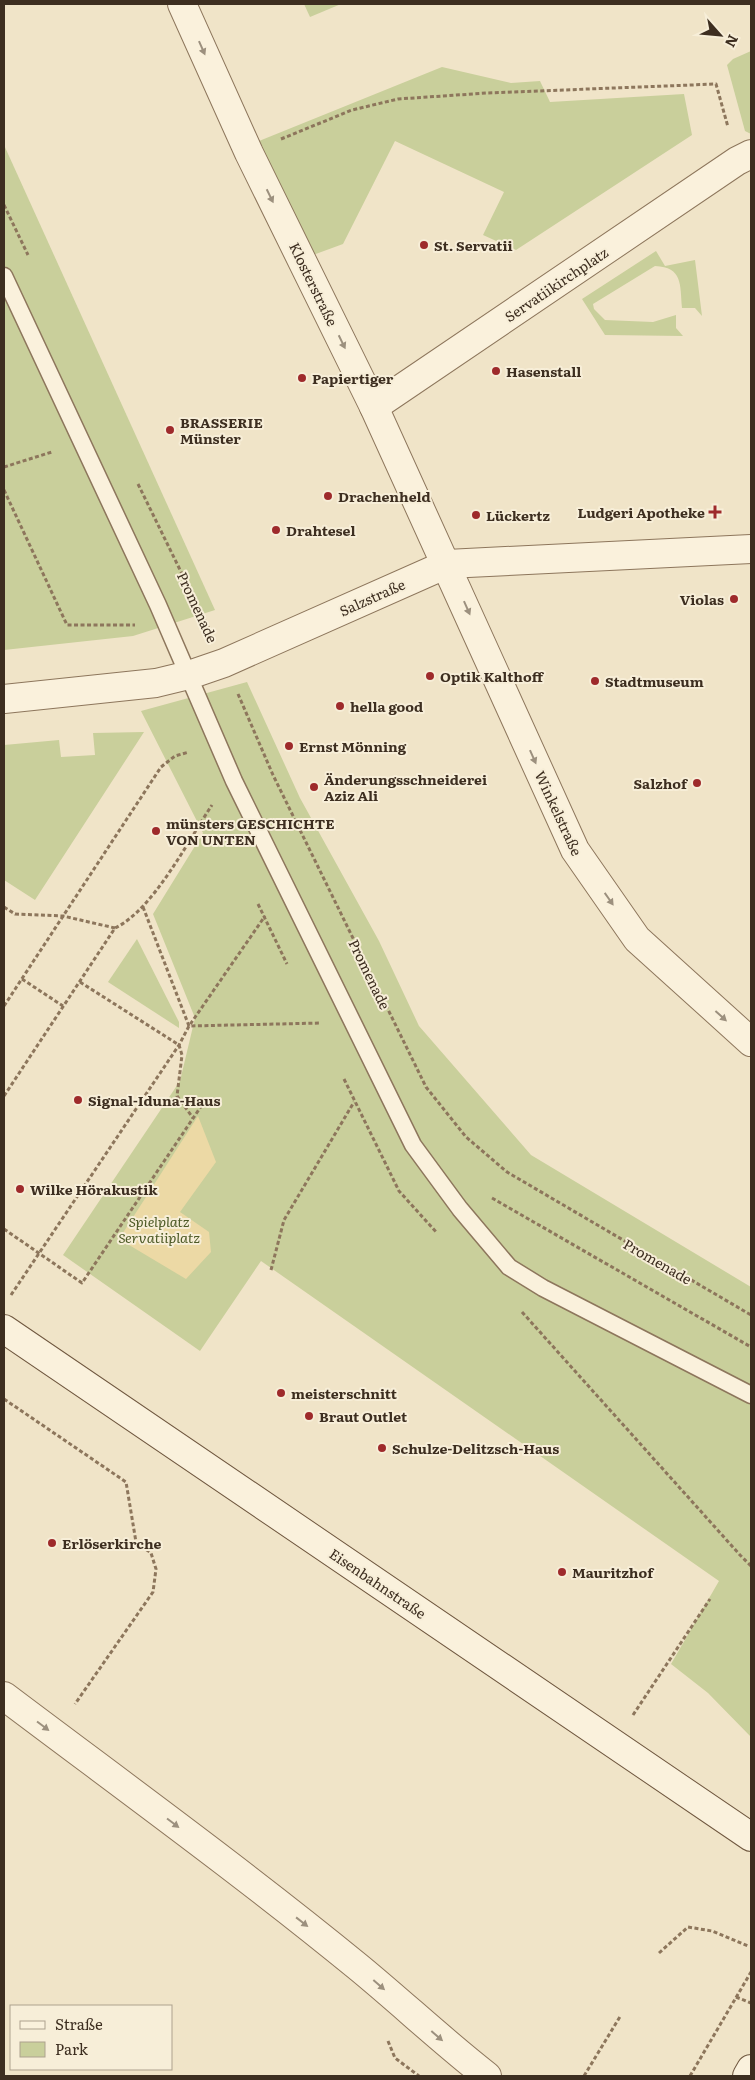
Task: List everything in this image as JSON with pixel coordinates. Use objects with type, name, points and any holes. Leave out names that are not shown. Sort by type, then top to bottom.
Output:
[{"type":"street","name":"Klosterstraße","points":[[182,4],[249,153],[374,406],[447,564]]},
{"type":"street","name":"Servatiikirchplatz","points":[[374,406],[744,158]]},
{"type":"street","name":"Salzstraße","points":[[4,698],[156,683],[189,675],[224,663],[447,564],[751,548]]},
{"type":"street","name":"Winkelstraße","points":[[447,564],[575,850],[637,939],[750,1037]]},
{"type":"street","name":"Eisenbahnstraße","points":[[4,1329],[751,1837]]},
{"type":"street","points":[[4,1696],[252,1883],[358,1966],[451,2048],[487,2076]]},
{"type":"street","points":[[747,2076],[751,2069]]},
{"type":"lane","points":[[4,276],[164,618],[234,781],[413,1145],[460,1209],[509,1267],[543,1288],[751,1395]]},
{"type":"path","points":[[249,153],[352,110],[398,99],[487,93],[716,84],[744,158]]},
{"type":"path","points":[[4,467],[52,452]]},
{"type":"path","points":[[4,490],[67,625],[131,626],[164,618],[198,604]]},
{"type":"path","name":"Promenade","points":[[144,497],[198,604],[273,775],[426,1087],[466,1137],[507,1172],[751,1315]]},
{"type":"path","points":[[4,1006],[161,767],[175,756],[216,741],[251,724]]},
{"type":"path","points":[[4,1096],[115,928],[128,922],[143,907],[222,790],[234,781]]},
{"type":"path","points":[[10,1296],[179,1045],[189,1026],[286,887]]},
{"type":"path","points":[[4,907],[15,914],[63,916],[115,928]]},
{"type":"path","points":[[143,907],[189,1026]]},
{"type":"path","points":[[22,979],[64,1006]]},
{"type":"path","points":[[80,982],[179,1045],[182,1055],[177,1096],[192,1118]]},
{"type":"path","points":[[189,1026],[351,1022]]},
{"type":"path","points":[[271,1270],[284,1220],[355,1102]]},
{"type":"path","points":[[4,1228],[82,1283],[202,1105]]},
{"type":"path","name":"Promenade","points":[[486,1194],[751,1347]]},
{"type":"path","points":[[509,1267],[513,1300],[532,1325],[751,1566]]},
{"type":"path","points":[[4,1399],[126,1482],[136,1542],[151,1553],[156,1569],[153,1592],[54,1734]]},
{"type":"path","points":[[614,1745],[710,1599]]},
{"type":"path","points":[[659,1953],[688,1927],[712,1931],[748,1946]]},
{"type":"path","points":[[690,2076],[750,1974]]},
{"type":"path","points":[[736,1997],[751,2003]]},
{"type":"path","points":[[584,2076],[621,2015]]},
{"type":"path","points":[[395,2058],[419,2076]]},
{"type":"green space","points":[[304,4],[341,4],[310,17]]},
{"type":"green space","points":[[751,51],[751,134],[745,131],[727,65],[733,59]]},
{"type":"green space","points":[[442,67],[511,83],[540,81],[550,102],[684,94],[692,135],[516,250],[483,235],[504,192],[395,141],[343,244],[313,255],[259,141]]},
{"type":"green space","points":[[4,145],[215,610],[133,636],[4,650]]},
{"type":"green space","points":[[656,251],[665,266],[695,260],[702,316],[695,308],[682,308],[680,285],[675,274],[664,267],[655,266],[593,304],[594,309],[605,320],[653,322],[676,315],[676,328],[683,336],[605,335],[582,299]]},
{"type":"green space","name":"Spielplatz Servatiiplatz","points":[[247,682],[300,798],[379,941],[419,1026],[531,1155],[751,1287],[751,1737],[708,1693],[671,1664],[719,1581],[261,1261],[200,1351],[63,1255],[180,1081],[195,1018],[153,914],[203,833],[141,711]]},
{"type":"green space","points":[[144,732],[35,900],[4,880],[4,745],[59,740],[61,757],[95,755],[93,733]]},
{"type":"green space","points":[[137,939],[179,1022],[179,1028],[108,982]]},
{"type":"sand","points":[[198,1116],[216,1162],[180,1212],[209,1232],[211,1252],[186,1279],[119,1239]]},
{"type":"place","name":"St. Servatii","points":[[424,245]]},
{"type":"place","name":"Hasenstall","points":[[496,371]]},
{"type":"place","name":"Papiertiger","points":[[302,378]]},
{"type":"place","name":"BRASSERIE Münster","points":[[170,430]]},
{"type":"place","name":"Drachenheld","points":[[328,496]]},
{"type":"place","name":"Ludgeri Apotheke","points":[[715,512]]},
{"type":"place","name":"Lückertz","points":[[476,515]]},
{"type":"place","name":"Drahtesel","points":[[276,530]]},
{"type":"place","name":"Violas","points":[[734,599]]},
{"type":"place","name":"Optik Kalthoff","points":[[430,676]]},
{"type":"place","name":"Stadtmuseum","points":[[595,681]]},
{"type":"place","name":"hella good","points":[[340,706]]},
{"type":"place","name":"Ernst Mönning","points":[[289,746]]},
{"type":"place","name":"Salzhof","points":[[697,783]]},
{"type":"place","name":"Änderungsschneiderei Aziz Ali","points":[[314,787]]},
{"type":"place","name":"münsters GESCHICHTE VON UNTEN","points":[[156,831]]},
{"type":"place","name":"Signal-Iduna-Haus","points":[[78,1100]]},
{"type":"place","name":"Wilke Hörakustik","points":[[20,1189]]},
{"type":"place","name":"meisterschnitt","points":[[281,1393]]},
{"type":"place","name":"Braut Outlet","points":[[309,1416]]},
{"type":"place","name":"Schulze-Delitzsch-Haus","points":[[382,1448]]},
{"type":"place","name":"Erlöserkirche","points":[[52,1543]]},
{"type":"place","name":"Mauritzhof","points":[[562,1572]]}]
